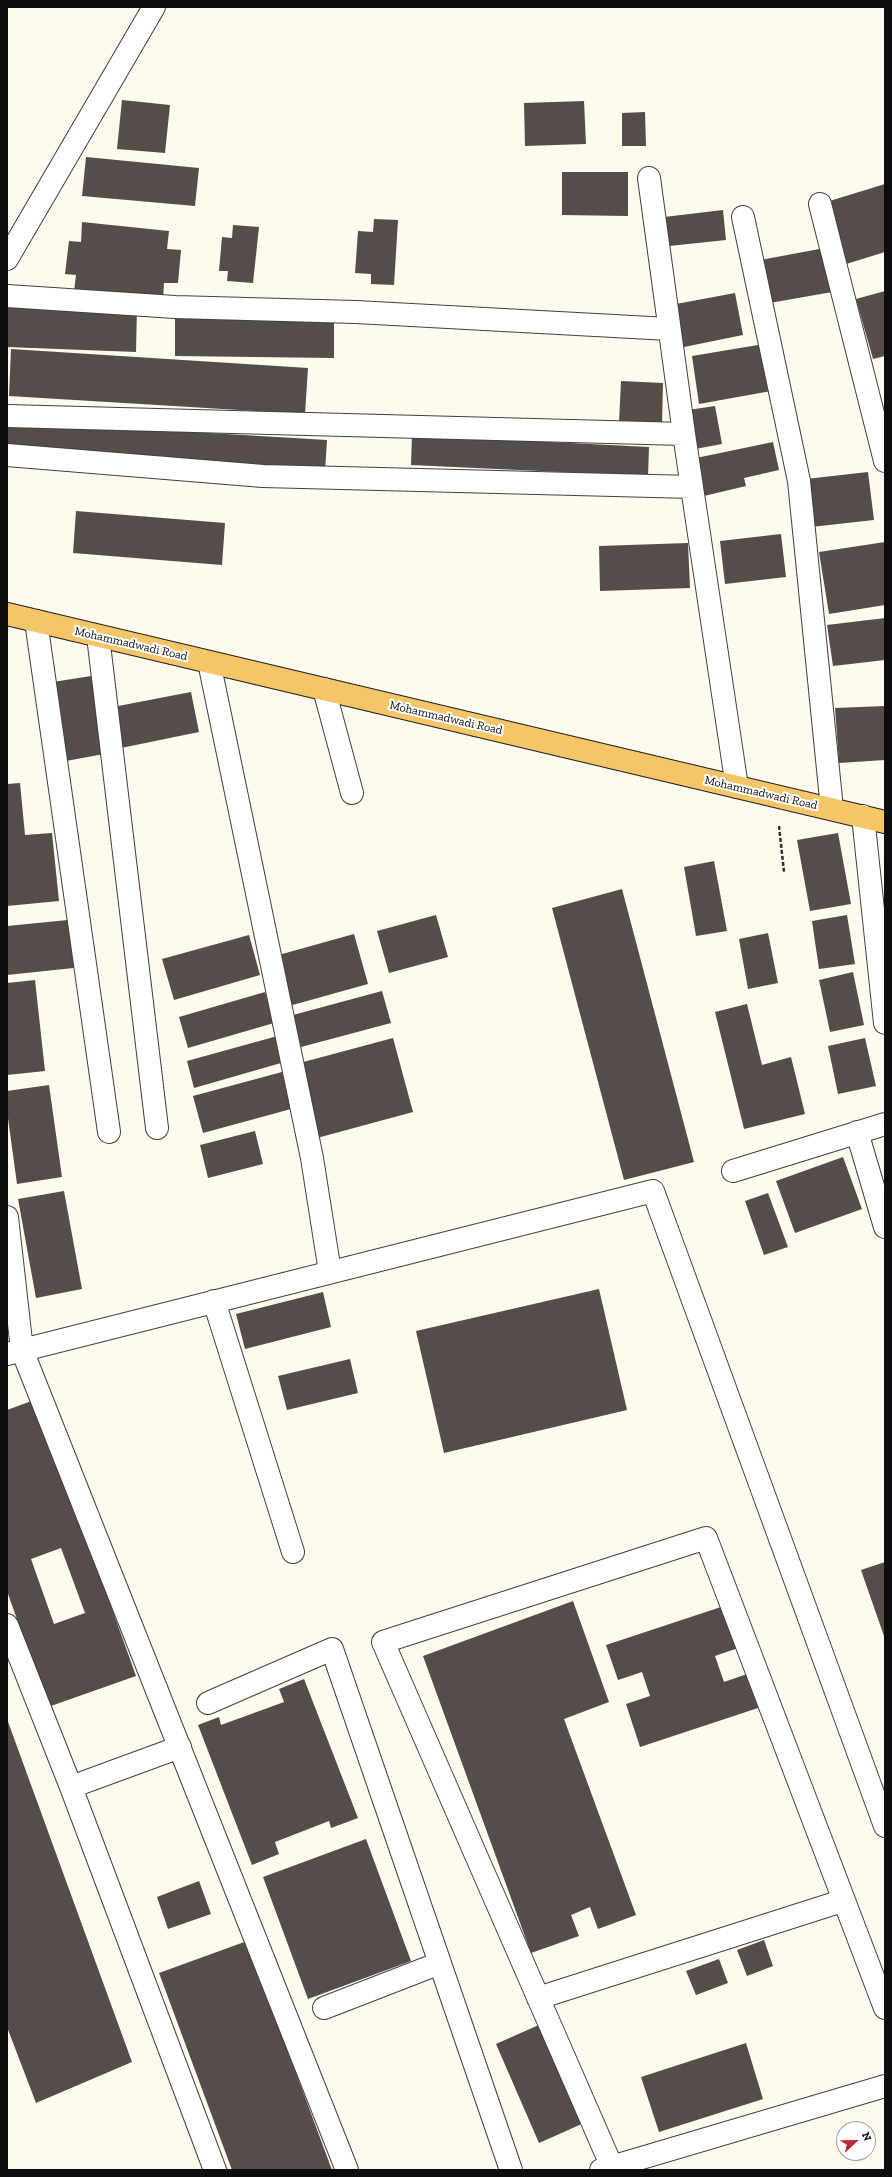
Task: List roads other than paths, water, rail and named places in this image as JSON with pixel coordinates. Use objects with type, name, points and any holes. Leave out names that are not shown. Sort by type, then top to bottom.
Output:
[{"type":"main road","name":"Mohammadwadi Road","points":[[7,614],[885,822]]},
{"type":"street","points":[[7,259],[154,7]]},
{"type":"street","points":[[649,178],[669,329],[736,787]]},
{"type":"street","points":[[820,204],[885,461]]},
{"type":"street","points":[[743,217],[799,481],[832,809]]},
{"type":"street","points":[[7,296],[175,307],[356,312],[669,329]]},
{"type":"street","points":[[7,416],[684,434]]},
{"type":"street","points":[[7,455],[263,476],[692,487]]},
{"type":"street","points":[[36,621],[109,1132]]},
{"type":"street","points":[[98,636],[157,1128]]},
{"type":"street","points":[[209,662],[312,1158],[330,1272]]},
{"type":"street","points":[[324,689],[352,793]]},
{"type":"street","points":[[863,816],[885,1023]]},
{"type":"street","points":[[733,1171],[885,1124]]},
{"type":"street","points":[[857,1132],[885,1227]]},
{"type":"street","points":[[15,1352],[653,1191],[885,1826]]},
{"type":"street","points":[[7,1217],[15,1352],[180,1747],[347,2170]]},
{"type":"street","points":[[214,1301],[293,1552]]},
{"type":"street","points":[[885,2008],[842,1901],[706,1538],[383,1642],[538,1998],[606,2168],[885,2086]]},
{"type":"street","points":[[7,1625],[71,1787],[215,2170]]},
{"type":"street","points":[[208,1703],[332,1649],[511,2170]]},
{"type":"street","points":[[71,1787],[180,1747]]},
{"type":"street","points":[[538,1998],[842,1901]]},
{"type":"street","points":[[324,2008],[440,1963]]}]
